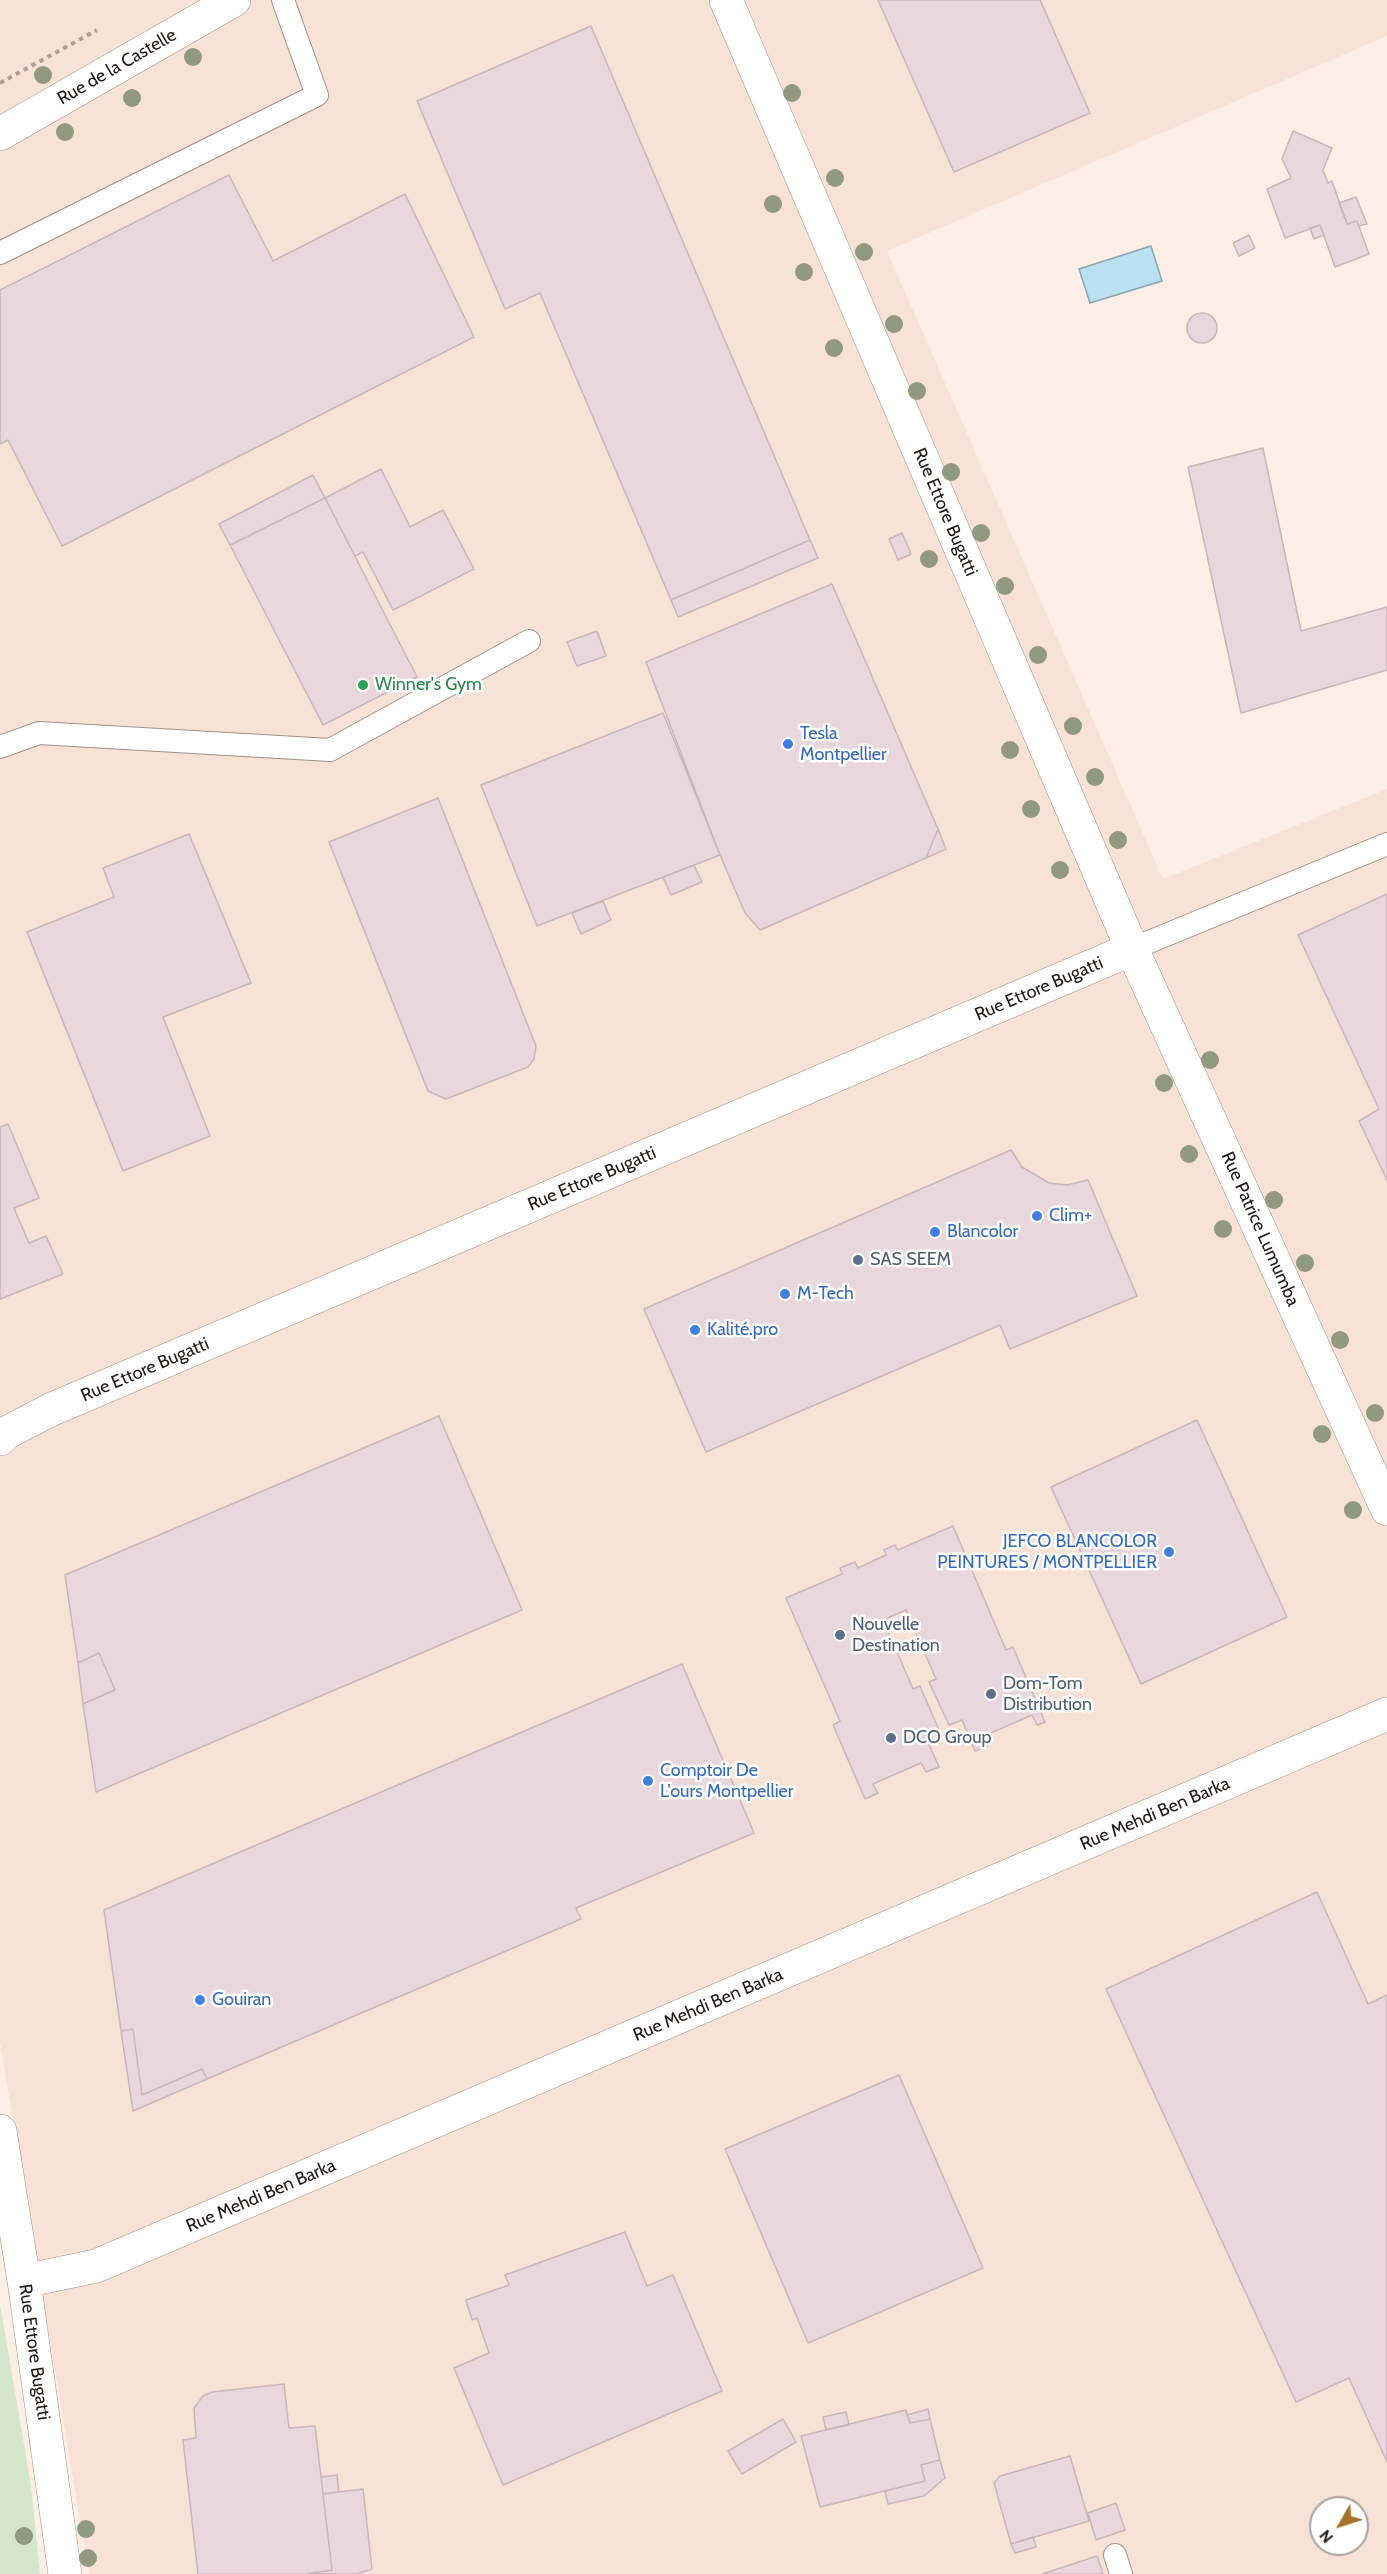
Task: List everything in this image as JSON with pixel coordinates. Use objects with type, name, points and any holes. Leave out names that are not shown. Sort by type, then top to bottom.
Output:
[{"type":"street","name":"Rue de la Castelle","points":[[0,134],[234,0]]},
{"type":"street","name":"Rue Ettore Bugatti","points":[[0,1439],[8,1432],[50,1410],[1132,949],[726,0]]},
{"type":"street","name":"Rue Patrice Lumumba","points":[[1132,949],[1387,1509]]},
{"type":"street","name":"Rue Mehdi Ben Barka","points":[[24,2281],[107,2261],[1387,1714]]},
{"type":"street","name":"Rue Ettore Bugatti","points":[[0,2131],[24,2281],[65,2574]]},
{"type":"lane","points":[[0,253],[317,95],[283,0]]},
{"type":"lane","points":[[0,747],[39,733],[330,750],[529,641]]},
{"type":"lane","points":[[1132,949],[1387,844]]},
{"type":"path","points":[[0,83],[102,27]]},
{"type":"shaded area","points":[[0,0],[1387,0],[1387,36],[887,251],[1163,879],[1387,789],[1387,2574],[89,2574],[0,2042]]},
{"type":"green space","points":[[0,2304],[31,2485],[40,2574],[0,2574]]},
{"type":"water","points":[[1151,246],[1162,281],[1090,303],[1079,269]]},
{"type":"building","points":[[878,0],[1040,0],[1090,113],[954,172]]},
{"type":"building","points":[[591,26],[810,540],[671,600],[540,293],[505,309],[417,101]]},
{"type":"building","points":[[1293,131],[1332,148],[1323,170],[1328,183],[1332,181],[1347,224],[1357,221],[1369,254],[1335,267],[1320,225],[1285,238],[1267,189],[1291,178],[1282,159]]},
{"type":"building","points":[[229,175],[273,261],[405,194],[474,337],[62,546],[8,440],[0,444],[0,290]]},
{"type":"building","points":[[1356,197],[1367,224],[1359,226],[1357,221],[1347,224],[1339,203]]},
{"type":"building","points":[[1320,225],[1324,235],[1314,239],[1310,228]]},
{"type":"building","points":[[1249,235],[1255,248],[1239,256],[1233,243]]},
{"type":"building","points":[[1202,313],[1213,317],[1217,328],[1213,339],[1202,343],[1191,339],[1187,328],[1191,317]]},
{"type":"building","points":[[1263,448],[1301,631],[1387,607],[1387,670],[1241,713],[1188,467]]},
{"type":"building","points":[[381,469],[410,527],[443,510],[474,569],[393,610],[363,552],[355,556],[325,498]]},
{"type":"building","points":[[313,475],[325,498],[230,545],[219,524]]},
{"type":"building","points":[[325,498],[417,677],[323,725],[230,545]]},
{"type":"building","points":[[902,533],[911,554],[898,560],[889,539]]},
{"type":"building","points":[[810,540],[818,558],[678,617],[671,600]]},
{"type":"building","name":"Tesla Montpellier","points":[[832,584],[938,829],[926,858],[760,930],[745,913],[720,855],[646,662]]},
{"type":"building","points":[[597,631],[606,656],[577,666],[567,642]]},
{"type":"building","points":[[663,713],[720,855],[537,926],[481,785]]},
{"type":"building","points":[[438,798],[536,1046],[534,1059],[528,1067],[446,1099],[428,1091],[329,842]]},
{"type":"building","points":[[938,829],[946,849],[926,858]]},
{"type":"building","points":[[189,834],[251,983],[163,1017],[210,1136],[123,1171],[27,932],[114,897],[103,868]]},
{"type":"building","points":[[694,865],[702,882],[671,895],[663,877]]},
{"type":"building","points":[[1387,894],[1387,1180],[1359,1121],[1379,1109],[1298,935]]},
{"type":"building","points":[[603,901],[611,920],[581,934],[572,913]]},
{"type":"building","points":[[8,1124],[39,1198],[14,1208],[29,1243],[46,1236],[63,1274],[0,1299],[0,1127]]},
{"type":"building","points":[[1011,1150],[1022,1167],[1049,1183],[1067,1185],[1088,1180],[1137,1296],[1010,1349],[1000,1325],[706,1452],[644,1309]]},
{"type":"building","points":[[439,1416],[522,1610],[96,1792],[83,1704],[115,1690],[99,1653],[78,1663],[65,1575]]},
{"type":"building","name":"JEFCO BLANCOLOR PEINTURES / MONTPELLIER","points":[[1197,1420],[1287,1617],[1141,1684],[1051,1487]]},
{"type":"building","points":[[953,1526],[1006,1650],[1013,1647],[1045,1722],[1037,1725],[1032,1715],[984,1736],[988,1746],[975,1751],[962,1720],[949,1725],[929,1682],[936,1679],[906,1610],[883,1620],[913,1689],[920,1686],[939,1730],[925,1735],[939,1767],[926,1772],[921,1763],[873,1784],[878,1793],[865,1799],[833,1725],[840,1721],[786,1598],[842,1574],[840,1568],[855,1562],[858,1568],[886,1555],[884,1550],[895,1545],[898,1550]]},
{"type":"building","points":[[99,1653],[115,1690],[83,1704],[78,1663]]},
{"type":"building","points":[[682,1664],[754,1833],[576,1908],[581,1919],[207,2079],[202,2069],[142,2095],[133,2029],[121,2031],[104,1910]]},
{"type":"building","points":[[1317,1892],[1368,2004],[1387,1995],[1387,2462],[1349,2378],[1296,2402],[1106,1989]]},
{"type":"building","points":[[133,2029],[142,2095],[202,2069],[207,2079],[133,2111],[121,2031]]},
{"type":"building","points":[[899,2075],[983,2268],[808,2343],[725,2149]]},
{"type":"building","points":[[625,2232],[647,2286],[673,2275],[722,2391],[503,2485],[454,2368],[489,2353],[477,2318],[472,2320],[466,2300],[509,2285],[505,2275]]},
{"type":"building","points":[[284,2384],[289,2428],[315,2426],[332,2570],[306,2574],[198,2574],[183,2440],[196,2438],[194,2408],[203,2396],[212,2392]]},
{"type":"building","points":[[928,2409],[930,2419],[910,2423],[907,2415]]},
{"type":"building","points":[[906,2410],[910,2423],[930,2419],[940,2460],[921,2465],[925,2481],[820,2507],[801,2436]]},
{"type":"building","points":[[846,2412],[849,2425],[826,2430],[823,2417]]},
{"type":"building","points":[[783,2419],[796,2442],[742,2474],[728,2451]]},
{"type":"building","points":[[1070,2456],[1089,2521],[1011,2544],[994,2483],[1000,2476]]},
{"type":"building","points":[[940,2460],[945,2478],[924,2496],[888,2504],[885,2491],[925,2481],[921,2465]]},
{"type":"building","points":[[337,2475],[339,2492],[323,2494],[321,2477]]},
{"type":"building","points":[[363,2489],[372,2569],[357,2574],[306,2574],[332,2570],[323,2494]]},
{"type":"building","points":[[1116,2503],[1125,2530],[1096,2540],[1088,2513]]},
{"type":"building","points":[[1033,2537],[1036,2547],[1015,2553],[1011,2544]]},
{"type":"building","points":[[1097,2556],[1103,2574],[1042,2574]]},
{"type":"place","name":"Winner's Gym","points":[[363,685]]},
{"type":"place","name":"Tesla Montpellier","points":[[788,744]]},
{"type":"place","name":"Clim+","points":[[1037,1216]]},
{"type":"place","name":"Blancolor","points":[[935,1232]]},
{"type":"place","name":"SAS SEEM","points":[[858,1260]]},
{"type":"place","name":"M-Tech","points":[[785,1294]]},
{"type":"place","name":"Kalité.pro","points":[[695,1330]]},
{"type":"place","name":"JEFCO BLANCOLOR PEINTURES / MONTPELLIER","points":[[1169,1552]]},
{"type":"place","name":"Nouvelle Destination","points":[[840,1635]]},
{"type":"place","name":"Dom-Tom Distribution","points":[[991,1694]]},
{"type":"place","name":"DCO Group","points":[[891,1738]]},
{"type":"place","name":"Comptoir De L'ours Montpellier","points":[[648,1781]]},
{"type":"place","name":"Gouiran","points":[[200,2000]]}]
